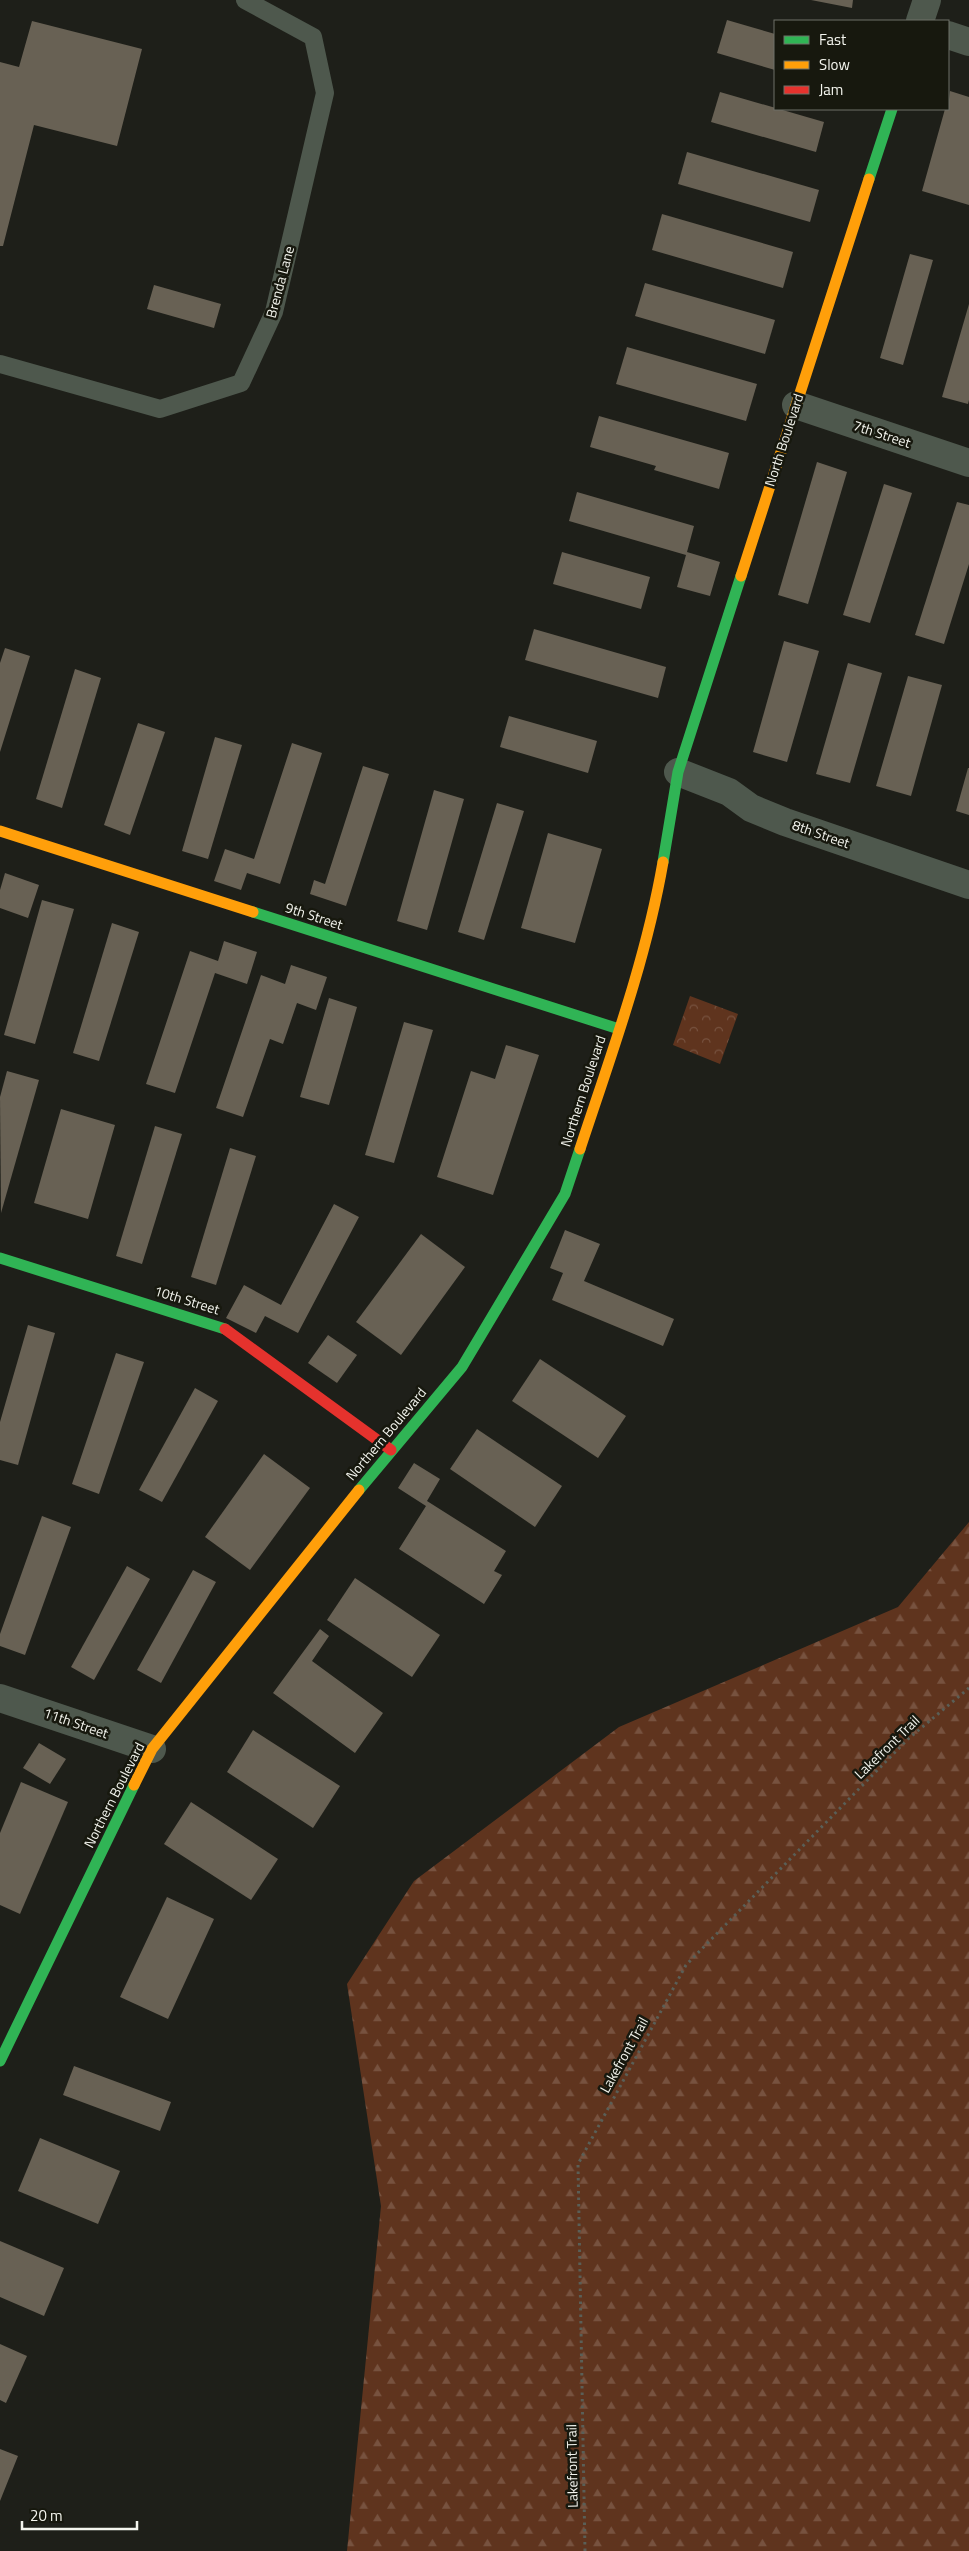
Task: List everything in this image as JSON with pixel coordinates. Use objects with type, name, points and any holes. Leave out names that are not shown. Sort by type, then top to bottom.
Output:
[{"type":"street","points":[[920,20],[927,0]]},
{"type":"street","points":[[949,36],[969,42]]},
{"type":"street","name":"North Boulevard","points":[[678,772],[892,110]]},
{"type":"street","name":"7th Street","points":[[796,405],[969,463]]},
{"type":"street","name":"8th Street","points":[[678,772],[729,792],[751,808],[785,822],[969,885]]},
{"type":"street","name":"Northern Boulevard","points":[[0,2061],[152,1749],[391,1450],[462,1366],[565,1194],[619,1030],[656,902],[678,772]]},
{"type":"street","name":"9th Street","points":[[0,831],[619,1030]]},
{"type":"street","name":"10th Street","points":[[0,1258],[221,1326],[391,1450]]},
{"type":"street","name":"11th Street","points":[[0,1698],[152,1749]]},
{"type":"lane","name":"Brenda Lane","points":[[0,364],[160,408],[241,383],[274,312],[325,94],[313,37],[245,0]]},
{"type":"path","name":"Lakefront Trail","points":[[585,2551],[578,2164],[686,1964],[908,1739],[969,1688]]},
{"type":"green space","points":[[690,996],[738,1014],[720,1064],[673,1045]]},
{"type":"green space","points":[[969,1522],[969,2551],[347,2551],[381,2206],[347,1984],[414,1881],[619,1727],[898,1607]]},
{"type":"building","points":[[811,0],[853,0],[852,8]]},
{"type":"building","points":[[727,20],[774,34],[774,70],[717,53]]},
{"type":"building","points":[[32,21],[142,49],[117,146],[34,125],[3,246],[0,246],[0,62],[19,67]]},
{"type":"building","points":[[950,91],[969,97],[969,205],[922,191],[945,110],[949,110]]},
{"type":"building","points":[[720,92],[774,108],[774,110],[782,110],[824,122],[816,152],[711,122]]},
{"type":"building","points":[[687,152],[819,190],[810,222],[678,184]]},
{"type":"building","points":[[662,214],[793,252],[783,288],[652,250]]},
{"type":"building","points":[[910,254],[933,260],[903,365],[880,358]]},
{"type":"building","points":[[645,283],[775,320],[765,354],[635,316]]},
{"type":"building","points":[[154,285],[221,304],[214,328],[147,309]]},
{"type":"building","points":[[969,304],[969,400],[968,404],[942,397]]},
{"type":"building","points":[[627,347],[757,384],[746,421],[616,384]]},
{"type":"building","points":[[599,416],[729,453],[719,489],[654,470],[656,466],[590,447]]},
{"type":"building","points":[[817,462],[847,472],[808,604],[778,595]]},
{"type":"building","points":[[884,484],[912,493],[870,623],[843,615]]},
{"type":"building","points":[[577,492],[694,526],[687,552],[720,562],[710,596],[677,587],[686,555],[569,521]]},
{"type":"building","points":[[957,502],[969,505],[969,564],[944,644],[915,635]]},
{"type":"building","points":[[562,552],[650,577],[641,609],[553,584]]},
{"type":"building","points":[[534,629],[666,667],[658,698],[525,660]]},
{"type":"building","points":[[784,641],[819,651],[787,762],[753,752]]},
{"type":"building","points":[[5,648],[30,656],[0,752],[0,663]]},
{"type":"building","points":[[848,663],[882,673],[850,783],[816,774]]},
{"type":"building","points":[[75,669],[101,678],[62,808],[36,799]]},
{"type":"building","points":[[908,676],[942,685],[911,796],[876,786]]},
{"type":"building","points":[[509,716],[597,741],[588,773],[500,747]]},
{"type":"building","points":[[138,723],[165,732],[130,835],[104,825]]},
{"type":"building","points":[[215,737],[242,745],[208,859],[182,851]]},
{"type":"building","points":[[292,743],[322,753],[280,884],[247,873],[241,890],[214,881],[225,849],[254,859]]},
{"type":"building","points":[[363,766],[389,774],[346,906],[310,894],[314,880],[325,884]]},
{"type":"building","points":[[969,768],[969,815],[956,811]]},
{"type":"building","points":[[434,790],[464,799],[427,930],[397,921]]},
{"type":"building","points":[[497,803],[524,811],[484,940],[458,932]]},
{"type":"building","points":[[548,833],[602,849],[575,943],[521,928]]},
{"type":"building","points":[[5,873],[39,885],[28,918],[0,908],[0,890]]},
{"type":"building","points":[[42,900],[74,909],[35,1044],[4,1035]]},
{"type":"building","points":[[112,923],[139,932],[99,1061],[73,1053]]},
{"type":"building","points":[[224,941],[257,952],[247,984],[215,973],[175,1093],[146,1084],[190,951],[218,961]]},
{"type":"building","points":[[291,965],[327,977],[316,1010],[297,1003],[283,1044],[270,1039],[243,1117],[216,1108],[261,975],[285,984]]},
{"type":"building","points":[[329,998],[357,1007],[329,1105],[300,1097]]},
{"type":"building","points":[[404,1022],[433,1030],[394,1163],[365,1155]]},
{"type":"building","points":[[506,1045],[539,1055],[493,1195],[437,1177],[471,1071],[495,1079]]},
{"type":"building","points":[[7,1071],[39,1080],[1,1213],[0,1097]]},
{"type":"building","points":[[61,1109],[115,1125],[88,1219],[34,1203]]},
{"type":"building","points":[[155,1126],[182,1134],[142,1264],[116,1256]]},
{"type":"building","points":[[230,1148],[256,1156],[216,1285],[191,1277]]},
{"type":"building","points":[[334,1204],[359,1217],[298,1333],[265,1316],[256,1333],[226,1318],[244,1285],[281,1305]]},
{"type":"building","points":[[565,1230],[600,1244],[584,1281],[674,1319],[663,1346],[552,1300],[563,1273],[550,1268]]},
{"type":"building","points":[[421,1234],[465,1267],[401,1355],[356,1322]]},
{"type":"building","points":[[28,1325],[55,1333],[18,1465],[0,1460],[0,1422]]},
{"type":"building","points":[[328,1335],[357,1355],[337,1383],[308,1363]]},
{"type":"building","points":[[116,1353],[144,1362],[99,1494],[72,1484]]},
{"type":"building","points":[[540,1359],[626,1416],[598,1458],[512,1401]]},
{"type":"building","points":[[195,1388],[218,1401],[162,1502],[139,1490]]},
{"type":"building","points":[[477,1429],[562,1486],[535,1527],[450,1469]]},
{"type":"building","points":[[264,1454],[310,1488],[250,1570],[205,1537]]},
{"type":"building","points":[[414,1463],[440,1479],[427,1501],[506,1551],[494,1571],[502,1575],[484,1604],[399,1549],[426,1506],[398,1488]]},
{"type":"building","points":[[42,1516],[71,1527],[25,1655],[0,1646],[0,1634]]},
{"type":"building","points":[[127,1566],[150,1579],[94,1680],[71,1667]]},
{"type":"building","points":[[193,1570],[216,1582],[161,1683],[137,1670]]},
{"type":"building","points":[[355,1578],[440,1635],[412,1677],[327,1620]]},
{"type":"building","points":[[320,1629],[329,1636],[312,1661],[383,1713],[355,1753],[273,1693]]},
{"type":"building","points":[[253,1730],[340,1786],[313,1828],[227,1772]]},
{"type":"building","points":[[39,1743],[66,1759],[50,1784],[23,1768]]},
{"type":"building","points":[[21,1782],[68,1802],[20,1914],[0,1905],[0,1833]]},
{"type":"building","points":[[191,1802],[278,1859],[251,1900],[164,1844]]},
{"type":"building","points":[[167,1897],[214,1919],[168,2019],[120,1997]]},
{"type":"building","points":[[74,2066],[171,2102],[160,2131],[63,2095]]},
{"type":"building","points":[[40,2138],[120,2171],[98,2224],[18,2191]]},
{"type":"building","points":[[0,2241],[64,2268],[44,2316],[0,2297]]},
{"type":"building","points":[[0,2344],[27,2356],[6,2403],[0,2400]]},
{"type":"building","points":[[0,2449],[18,2456],[0,2501]]},
{"type":"traffic: fast","points":[[869,179],[892,110]]},
{"type":"traffic: fast","points":[[663,862],[678,772],[741,576]]},
{"type":"traffic: fast","points":[[253,912],[619,1029]]},
{"type":"traffic: fast","points":[[359,1490],[462,1367],[565,1194],[580,1149]]},
{"type":"traffic: fast","points":[[0,1258],[225,1329]]},
{"type":"traffic: fast","points":[[0,2061],[134,1785]]},
{"type":"traffic: slow","points":[[741,576],[869,179]]},
{"type":"traffic: slow","points":[[0,831],[253,912]]},
{"type":"traffic: slow","points":[[580,1149],[637,971],[656,899],[663,862]]},
{"type":"traffic: slow","points":[[134,1785],[152,1749],[359,1490]]},
{"type":"traffic: jam","points":[[225,1329],[391,1450]]}]
